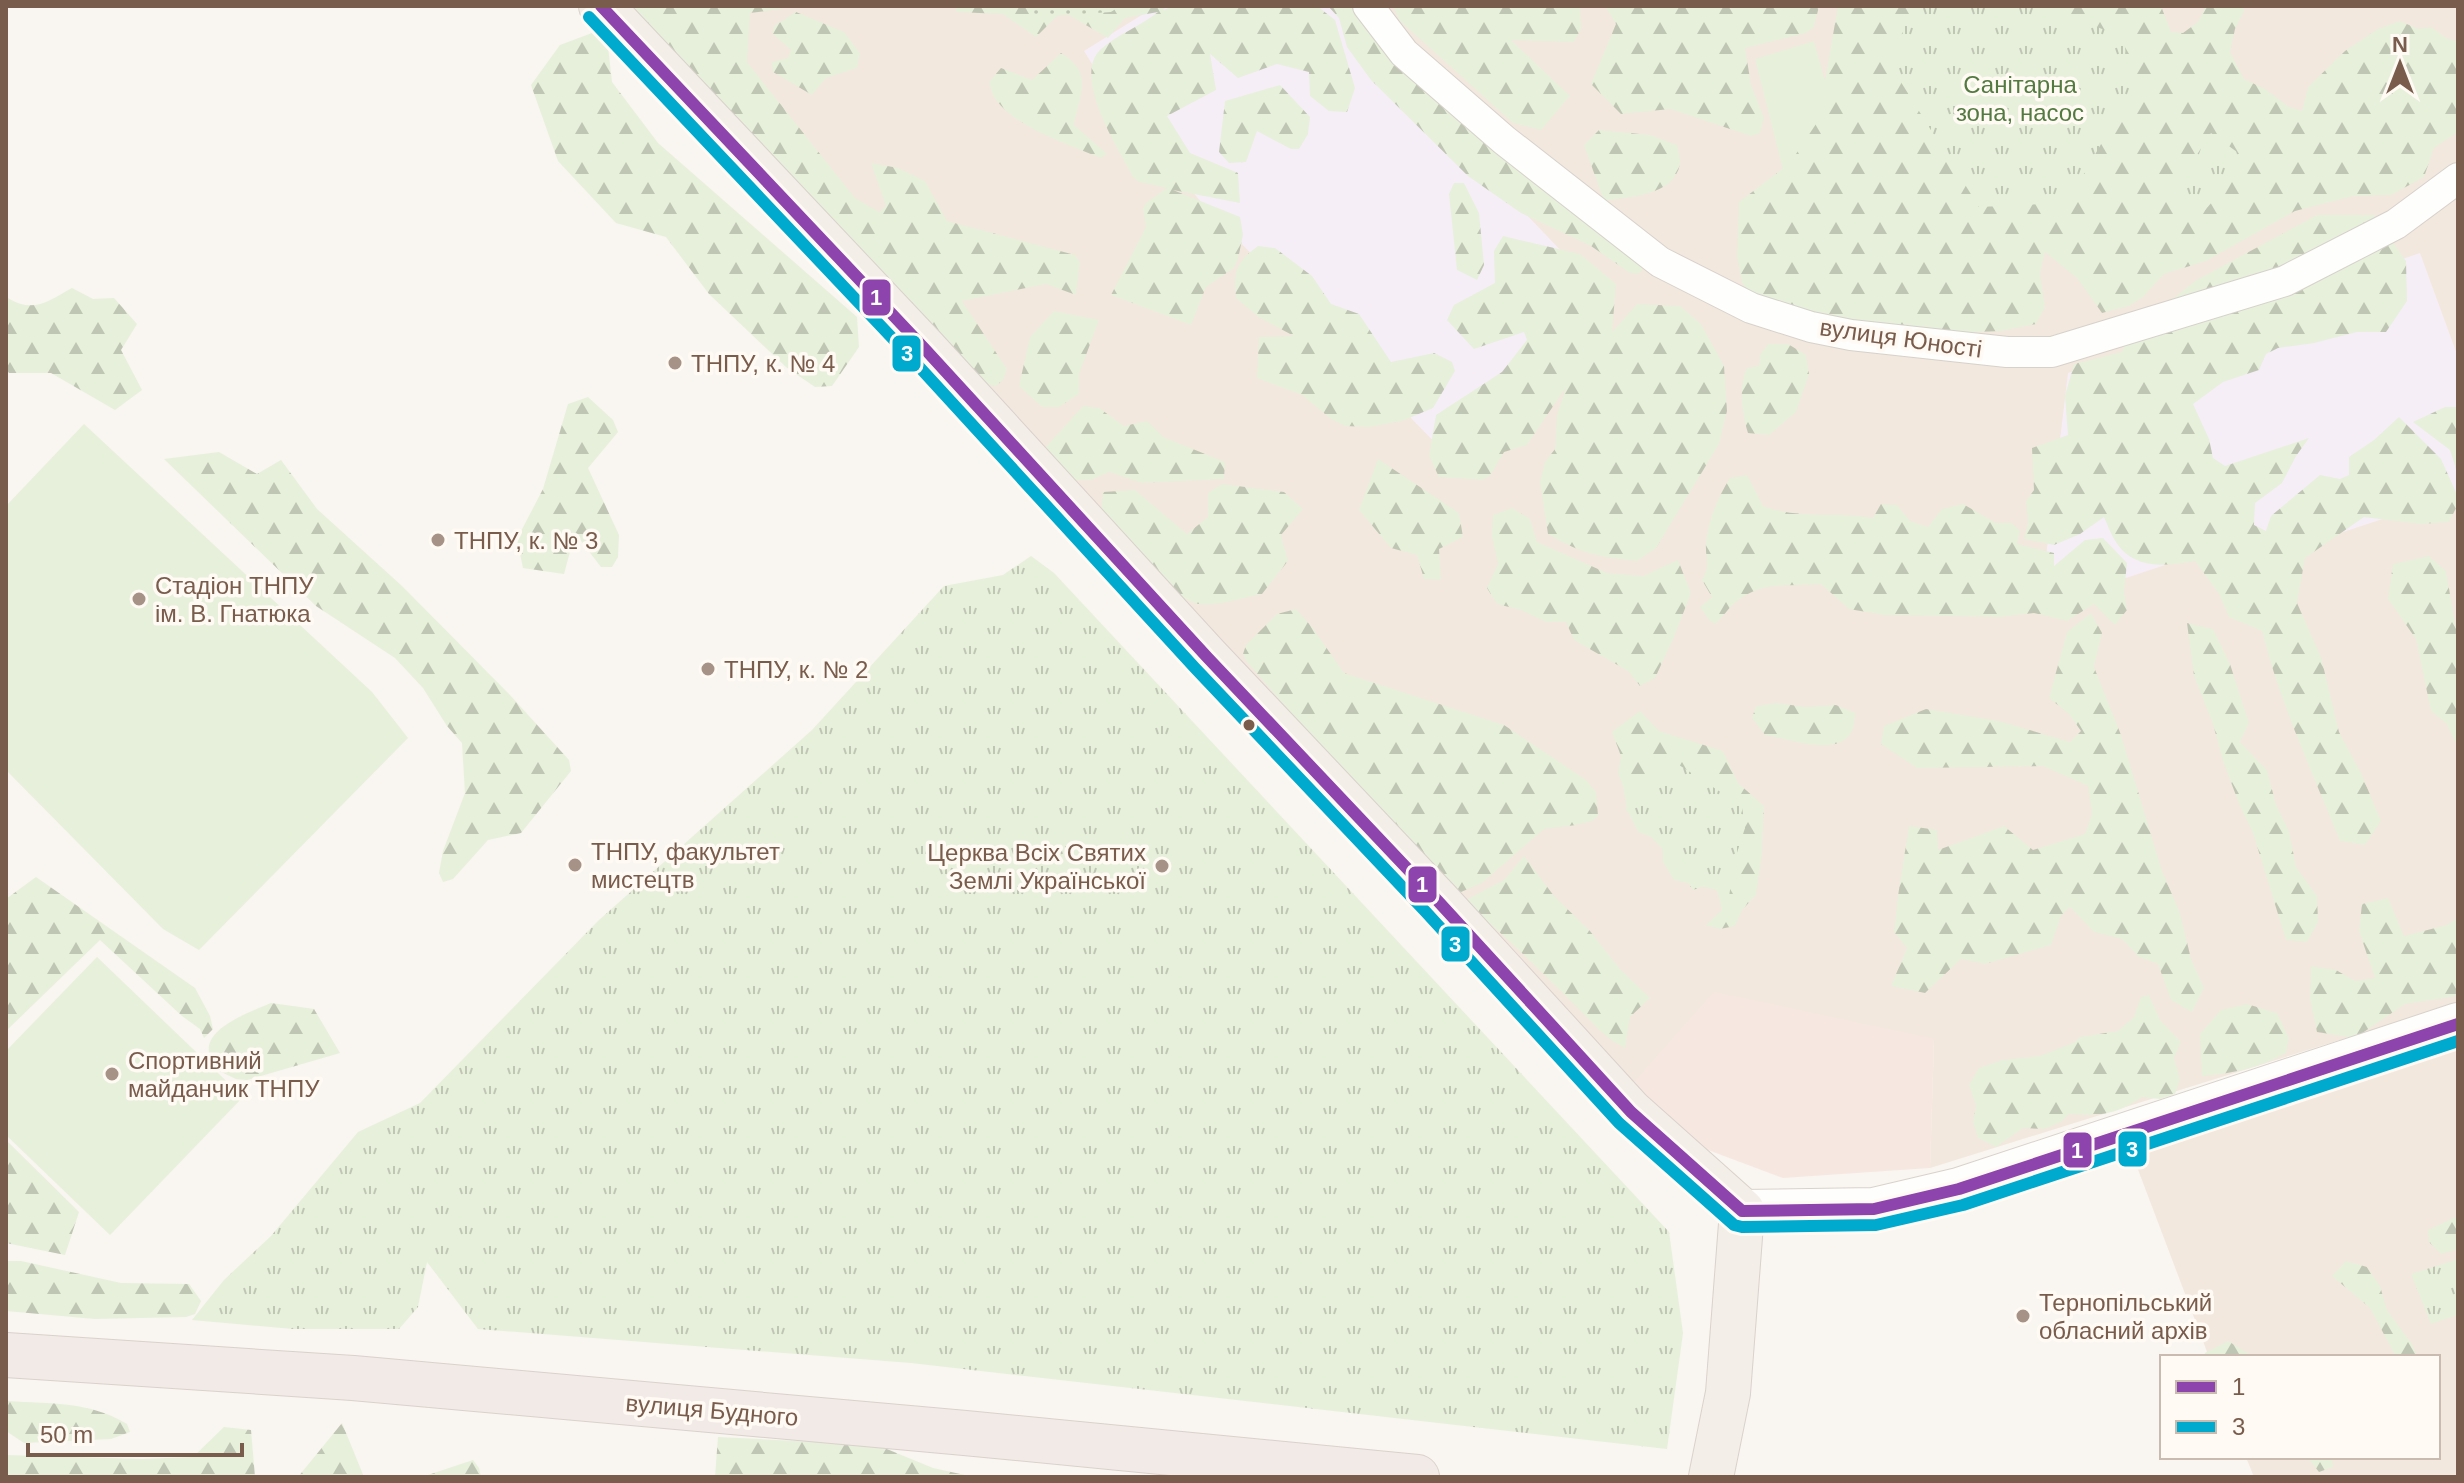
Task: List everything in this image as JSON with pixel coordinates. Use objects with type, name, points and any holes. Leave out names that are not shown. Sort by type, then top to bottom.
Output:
[{"type":"highway","name":"вулиця Будного","points":[[6,1355],[353,1378],[1417,1477]]},
{"type":"main road","points":[[601,6],[913,336],[1631,1112],[1742,1211],[1874,1209],[1959,1189],[2458,1024]]},
{"type":"main road","points":[[1711,1477],[1728,1393],[1742,1211]]},
{"type":"street","name":"вулиця Юності","points":[[1368,6],[1404,53],[1504,140],[1660,262],[1751,308],[1811,327],[1851,335],[2007,352],[2052,352],[2285,281],[2396,224],[2458,178]]},
{"type":"shaded area","points":[[620,6],[2458,6],[2458,1003],[1930,1168],[1934,1040],[1630,1087]]},
{"type":"shaded area","points":[[1156,6],[1341,6],[1441,125],[1609,301],[1447,455],[1201,202],[1102,80],[1084,51]]},
{"type":"shaded area","points":[[2420,253],[2458,357],[2458,494],[2207,577],[2198,554],[2111,583],[2043,582],[2068,373]]},
{"type":"shaded area","points":[[1714,992],[1934,1039],[1930,1168],[1783,1178],[1700,1147],[1630,1087]]},
{"type":"shaded area","points":[[2458,1043],[2458,1477],[2254,1477],[2247,1459],[2440,1459],[2440,1355],[2208,1355],[2131,1151]]},
{"type":"green space","points":[[611,6],[781,6],[781,9],[750,13],[747,62],[855,198],[879,212],[886,206],[871,163],[898,168],[925,181],[947,221],[1075,255],[1080,262],[1076,295],[1046,284],[962,301],[1007,369],[1003,380],[996,386],[985,384]]},
{"type":"green space","points":[[957,6],[1167,6],[1163,10],[1174,6],[1317,6],[1335,20],[1355,88],[1347,112],[1329,111],[1310,96],[1309,72],[1277,64],[1238,78],[1210,54],[1216,90],[1167,116],[1190,153],[1238,173],[1240,203],[1173,190],[1240,217],[1243,235],[1234,268],[1206,287],[1191,325],[1111,295],[1146,227],[1143,209],[1146,203],[1167,188],[1139,182],[1133,177],[1094,95],[1091,78],[1093,62],[1106,45],[1158,12],[1125,18],[1108,38],[1067,14],[1059,14],[1036,37],[1003,14],[956,12]]},
{"type":"green space","points":[[1024,6],[1120,6],[1111,12],[1037,17]]},
{"type":"green space","points":[[1328,6],[1361,6],[1642,259],[1644,268],[1638,274],[1630,273],[1591,246],[1521,213],[1468,176],[1371,80],[1347,47],[1339,18]]},
{"type":"green space","points":[[1393,6],[1580,6],[1581,29],[1574,42],[1511,40],[1570,96],[1541,130],[1513,123],[1400,21]]},
{"type":"green space","points":[[1605,6],[1819,6],[1814,27],[1806,33],[1745,48],[1751,85],[1764,118],[1760,133],[1751,136],[1670,109],[1621,114],[1591,84],[1616,24]]},
{"type":"green space","points":[[1838,6],[2161,6],[2171,32],[2183,33],[2198,22],[2206,6],[2243,6],[2230,52],[2244,79],[2265,89],[2289,107],[2302,111],[2308,87],[2345,51],[2378,29],[2400,21],[2418,29],[2431,27],[2458,42],[2458,132],[2434,148],[2424,177],[2391,195],[2354,196],[2295,211],[2206,261],[2164,274],[2143,297],[2129,306],[2102,313],[2077,278],[2045,252],[2040,274],[2045,307],[2036,324],[2001,331],[1927,334],[1761,307],[1742,283],[1737,256],[1739,202],[1790,163],[1818,121]]},
{"type":"green space","name":"Санітарна зона, насос","points":[[1914,6],[2046,6],[2124,38],[2130,94],[2067,203],[1979,207],[1889,63]]},
{"type":"green space","points":[[796,12],[844,32],[860,53],[857,68],[826,78],[812,95],[773,72],[772,62],[788,58],[791,50],[773,34],[774,26]]},
{"type":"green space","points":[[592,33],[607,38],[612,82],[658,143],[857,317],[859,347],[832,386],[815,387],[786,367],[709,294],[666,237],[616,223],[558,161],[531,85],[560,45]]},
{"type":"green space","points":[[1814,41],[1852,179],[1789,194],[1755,59]]},
{"type":"green space","points":[[1061,53],[1078,68],[1081,76],[1081,93],[1074,125],[1107,154],[1101,158],[1030,127],[1005,110],[993,94],[989,82],[1001,68],[1032,80]]},
{"type":"green space","points":[[1280,85],[1310,117],[1308,134],[1299,149],[1291,149],[1257,131],[1246,162],[1229,163],[1219,152],[1225,101]]},
{"type":"green space","points":[[1599,130],[1650,135],[1677,145],[1680,162],[1676,175],[1660,189],[1649,193],[1604,201],[1584,145]]},
{"type":"green space","points":[[2211,133],[2248,160],[2200,216],[2174,190]]},
{"type":"green space","points":[[1454,183],[1464,183],[1479,213],[1484,265],[1477,280],[1457,270],[1449,194]]},
{"type":"green space","points":[[2317,215],[2374,215],[2406,261],[2407,301],[2386,332],[2357,332],[2278,348],[2266,354],[2259,370],[2223,382],[2193,404],[2209,439],[2213,458],[2225,466],[2309,438],[2282,483],[2255,503],[2254,525],[2266,531],[2271,516],[2320,475],[2340,479],[2349,475],[2349,457],[2399,417],[2441,459],[2458,497],[2449,522],[2420,524],[2364,517],[2305,558],[2297,603],[2321,657],[2339,732],[2381,821],[2365,845],[2340,841],[2287,711],[2262,631],[2229,617],[2219,594],[2195,561],[2164,565],[2134,559],[2118,545],[2104,517],[2080,534],[2054,545],[2024,539],[2028,522],[2026,501],[2034,490],[2032,448],[2068,435],[2065,396],[2074,364],[2122,352],[2134,317],[2174,298],[2195,281]]},
{"type":"green space","points":[[1503,236],[1580,254],[1616,284],[1612,332],[1637,304],[1680,306],[1701,324],[1724,366],[1727,411],[1719,444],[1656,548],[1637,561],[1591,554],[1548,534],[1540,482],[1545,462],[1555,449],[1557,415],[1566,387],[1527,445],[1504,452],[1490,476],[1483,480],[1439,477],[1429,456],[1436,415],[1502,372],[1527,340],[1524,332],[1474,349],[1447,320],[1454,305],[1495,283],[1494,251]]},
{"type":"green space","points":[[1258,246],[1275,248],[1312,276],[1331,304],[1359,314],[1391,362],[1434,353],[1452,362],[1455,371],[1433,408],[1402,421],[1369,427],[1345,426],[1331,419],[1302,395],[1257,378],[1259,337],[1294,336],[1260,318],[1236,298],[1238,268]]},
{"type":"green space","points":[[72,288],[93,299],[114,298],[137,324],[121,350],[142,390],[115,410],[51,373],[9,373],[6,369],[6,297],[24,305],[40,304]]},
{"type":"green space","points":[[1054,311],[1099,320],[1079,374],[1079,394],[1059,407],[1042,407],[1019,386],[1030,337]]},
{"type":"green space","points":[[1768,344],[1788,344],[1806,355],[1809,374],[1796,412],[1769,435],[1748,433],[1742,400],[1744,375],[1747,368],[1759,366],[1760,355]]},
{"type":"green space","points":[[588,397],[613,420],[618,432],[588,468],[619,535],[618,557],[612,567],[601,567],[575,533],[564,574],[523,568],[517,539],[543,489],[568,404]]},
{"type":"green space","points":[[1083,406],[1099,408],[1124,426],[1147,421],[1163,437],[1225,462],[1224,479],[1142,483],[1109,472],[1091,480],[1058,480],[1044,449]]},
{"type":"green space","points":[[2445,407],[2458,407],[2458,475],[2450,450],[2413,422]]},
{"type":"green space","name":"Стадіон ТНПУ ім. В. Гнатюка","points":[[84,424],[372,692],[408,738],[199,950],[163,929],[6,770],[6,506]]},
{"type":"green space","points":[[219,452],[257,474],[281,460],[317,509],[402,586],[509,694],[569,760],[571,771],[521,833],[488,840],[453,879],[443,882],[439,873],[443,851],[465,793],[462,743],[447,726],[423,688],[395,658],[316,606],[164,459]]},
{"type":"green space","points":[[1378,459],[1459,513],[1463,537],[1439,549],[1441,580],[1424,579],[1417,555],[1391,548],[1359,510]]},
{"type":"green space","points":[[1747,475],[1763,506],[1790,513],[1873,518],[1881,504],[1897,505],[1910,521],[1928,527],[1942,509],[1963,504],[1996,523],[2012,523],[2020,531],[2017,544],[2054,553],[2054,566],[2085,540],[2103,538],[2127,563],[2124,591],[2127,610],[2115,625],[2094,604],[2067,621],[2034,613],[2000,617],[1884,615],[1849,609],[1821,584],[1757,590],[1737,601],[1715,624],[1700,607],[1712,597],[1702,580],[1707,565],[1709,526],[1730,478]]},
{"type":"green space","points":[[1222,484],[1284,492],[1303,509],[1281,535],[1288,561],[1262,594],[1213,604],[1187,600],[1146,567],[1101,516],[1103,492],[1135,490],[1187,534],[1208,517],[1208,493]]},
{"type":"green space","points":[[1512,508],[1530,519],[1537,542],[1607,573],[1643,576],[1678,560],[1691,593],[1655,678],[1640,686],[1628,671],[1574,640],[1566,622],[1546,622],[1521,610],[1497,604],[1487,588],[1498,564],[1492,537],[1493,515]]},
{"type":"green space","points":[[1031,556],[1054,573],[1669,1232],[1683,1333],[1667,1449],[911,1363],[478,1329],[427,1262],[418,1307],[399,1329],[293,1329],[192,1320],[224,1280],[271,1236],[358,1132],[420,1103],[598,921],[812,730],[944,586],[1003,575]]},
{"type":"green space","points":[[2429,556],[2446,571],[2458,641],[2458,747],[2446,723],[2431,711],[2416,639],[2388,599],[2393,564]]},
{"type":"green space","points":[[1296,609],[1344,673],[1504,725],[1586,780],[1596,792],[1598,816],[1576,825],[1544,829],[1482,883],[1461,892],[1436,881],[1247,662],[1243,654],[1246,645],[1277,614]]},
{"type":"green space","points":[[2091,613],[2102,633],[2094,667],[2121,735],[2162,871],[2180,913],[2191,959],[2204,988],[2192,1012],[2171,1000],[2158,964],[2139,957],[2122,939],[2094,932],[2070,907],[2061,916],[2051,945],[1985,964],[1961,959],[1925,993],[1891,986],[1907,948],[1894,932],[1909,826],[1937,830],[1938,850],[2004,826],[2033,850],[2085,834],[2092,814],[2088,786],[2043,766],[1917,768],[1881,744],[1884,726],[1926,709],[1999,721],[2070,742],[2081,731],[2069,714],[2049,698],[2067,632]]},
{"type":"green space","points":[[2187,623],[2213,629],[2230,664],[2249,723],[2240,742],[2267,770],[2276,805],[2289,831],[2296,867],[2317,896],[2318,922],[2307,942],[2286,940],[2253,833],[2223,761],[2213,724],[2194,676]]},
{"type":"green space","points":[[1776,703],[1806,707],[1836,705],[1855,713],[1853,729],[1846,739],[1822,745],[1765,735],[1752,718],[1756,706]]},
{"type":"green space","points":[[1640,711],[1659,731],[1723,751],[1738,783],[1764,806],[1756,895],[1742,910],[1735,926],[1720,929],[1706,925],[1722,910],[1717,890],[1674,880],[1663,862],[1662,841],[1638,832],[1627,810],[1618,773],[1621,756],[1612,732]]},
{"type":"green space","points":[[1676,763],[1742,806],[1745,828],[1734,862],[1728,904],[1710,884],[1693,890],[1669,856],[1625,809]]},
{"type":"green space","points":[[1524,856],[1554,896],[1650,998],[1630,1017],[1625,1048],[1603,1033],[1464,901],[1504,880]]},
{"type":"green space","points":[[36,877],[195,988],[210,1016],[213,1029],[204,1038],[200,1029],[100,940],[6,1031],[6,899]]},
{"type":"green space","points":[[2388,898],[2404,936],[2447,925],[2458,918],[2458,996],[2405,1004],[2355,1038],[2317,1032],[2310,999],[2311,966],[2336,970],[2355,981],[2375,978],[2359,931],[2362,904]]},
{"type":"green space","name":"Спортивний майданчик ТНПУ","points":[[97,957],[243,1097],[110,1235],[6,1135],[6,1051]]},
{"type":"green space","points":[[2149,995],[2160,1020],[2181,1042],[2174,1058],[2180,1079],[2175,1094],[2160,1099],[2142,1097],[2124,1108],[2107,1113],[2069,1114],[2061,1122],[2044,1129],[2023,1128],[1996,1147],[1978,1138],[1973,1122],[1976,1106],[1969,1085],[1979,1068],[2002,1060],[2040,1056],[2080,1037],[2118,1031],[2134,1017],[2141,997]]},
{"type":"green space","points":[[271,1003],[314,1009],[340,1053],[247,1080],[236,1079],[217,1070],[209,1052],[214,1035],[242,1015]]},
{"type":"green space","points":[[2247,1004],[2277,1013],[2289,1038],[2286,1053],[2245,1069],[2202,1076],[2200,1034],[2221,1010]]},
{"type":"green space","points":[[6,1140],[79,1212],[65,1255],[6,1243]]},
{"type":"green space","points":[[2458,1216],[2458,1249],[2441,1254],[2429,1242],[2428,1230]]},
{"type":"green space","points":[[2458,1259],[2458,1315],[2431,1324],[2411,1274]]},
{"type":"green space","points":[[6,1261],[21,1261],[121,1283],[189,1284],[201,1301],[195,1314],[186,1317],[95,1319],[6,1311]]},
{"type":"green space","points":[[2346,1261],[2367,1267],[2380,1286],[2387,1310],[2412,1344],[2416,1355],[2395,1355],[2370,1308],[2332,1276]]},
{"type":"green space","points":[[2228,1341],[2249,1355],[2204,1355]]},
{"type":"green space","points":[[8,1401],[84,1407],[127,1424],[130,1432],[111,1439],[24,1443],[6,1431]]},
{"type":"green space","points":[[342,1423],[364,1477],[298,1477]]},
{"type":"green space","points":[[224,1427],[251,1430],[255,1477],[6,1477],[6,1455],[142,1459],[193,1457]]},
{"type":"green space","points":[[718,1437],[877,1445],[933,1468],[974,1477],[715,1477]]},
{"type":"green space","points":[[2309,1459],[2332,1459],[2333,1467],[2319,1472]]},
{"type":"green space","points":[[473,1460],[481,1477],[422,1477]]},
{"type":"transit line","name":"1","points":[[601,6],[924,348],[1631,1112],[1742,1211],[1874,1209],[1959,1189],[2458,1024]]},
{"type":"transit line","name":"3","points":[[589,17],[912,359],[1619,1123],[1734,1225],[1876,1225],[1963,1205],[2458,1041]]},
{"type":"place","name":"ТНПУ, к. № 4","points":[[675,363]]},
{"type":"place","name":"ТНПУ, к. № 3","points":[[438,540]]},
{"type":"place","name":"Стадіон ТНПУ ім. В. Гнатюка","points":[[139,599]]},
{"type":"place","name":"ТНПУ, к. № 2","points":[[708,669]]},
{"type":"place","name":"ТНПУ, факультет мистецтв","points":[[575,865]]},
{"type":"place","name":"Церква Всіх Святих Землі Української","points":[[1162,866]]},
{"type":"place","name":"Спортивний майданчик ТНПУ","points":[[112,1074]]},
{"type":"place","name":"Тернопільський обласний архів","points":[[2023,1316]]}]
